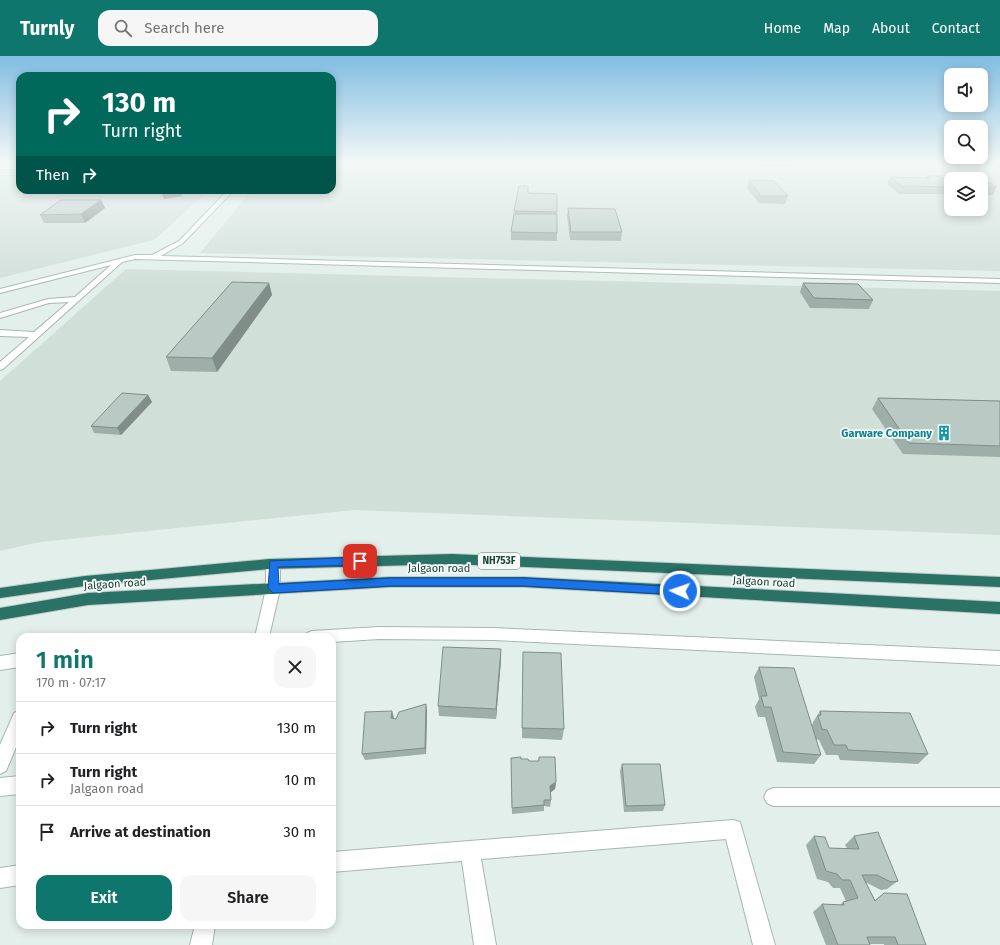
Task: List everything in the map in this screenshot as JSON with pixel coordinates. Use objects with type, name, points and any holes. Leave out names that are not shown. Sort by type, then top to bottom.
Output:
[{"type":"highway","name":"Jalgaon road","points":[[0,593],[85,580],[273,564],[452,559],[1000,582]]},
{"type":"highway","name":"Jalgaon road","points":[[0,614],[88,598],[390,582],[524,582],[1000,608]]},
{"type":"street","points":[[152,258],[181,242],[217,204]]},
{"type":"street","points":[[0,291],[122,260],[152,258],[1000,281]]},
{"type":"street","points":[[2,364],[122,260]]},
{"type":"street","points":[[0,316],[48,301],[77,299]]},
{"type":"street","points":[[0,333],[37,335]]},
{"type":"street","points":[[263,633],[273,588],[273,564]]},
{"type":"street","points":[[336,636],[379,633],[493,634],[1000,658]]},
{"type":"street","points":[[0,663],[16,661]]},
{"type":"street","points":[[0,765],[16,727]]},
{"type":"street","points":[[0,787],[16,785]]},
{"type":"street","points":[[773,797],[1000,797]]},
{"type":"street","points":[[336,862],[733,829],[764,945]]},
{"type":"street","points":[[470,850],[485,945]]},
{"type":"street","points":[[0,878],[16,876]]},
{"type":"street","points":[[201,945],[204,929]]},
{"type":"shaded area","points":[[0,204],[193,204],[154,240],[0,278]]},
{"type":"shaded area","points":[[240,204],[944,204],[944,216],[988,216],[988,204],[1000,204],[1000,271],[200,253]]},
{"type":"shaded area","name":"Garware Company","points":[[126,269],[1000,291],[1000,535],[354,510],[40,542],[0,551],[0,381]]},
{"type":"building","points":[[55,204],[95,204],[81,214],[40,215]]},
{"type":"building","points":[[515,204],[557,204],[557,212],[514,211]]},
{"type":"building","points":[[568,208],[615,209],[622,232],[571,232]]},
{"type":"building","points":[[514,214],[557,214],[557,233],[511,232]]},
{"type":"building","points":[[232,282],[269,283],[212,358],[166,357]]},
{"type":"building","points":[[803,283],[858,284],[873,300],[814,298]]},
{"type":"building","points":[[122,393],[148,395],[117,428],[91,426]]},
{"type":"building","name":"Garware Company","points":[[878,398],[1000,401],[1000,446],[909,443]]},
{"type":"building","points":[[443,647],[501,649],[496,709],[438,706]]},
{"type":"building","points":[[523,652],[561,653],[564,729],[522,728]]},
{"type":"building","points":[[759,667],[794,668],[821,755],[783,752],[771,707],[764,707],[761,696],[767,696]]},
{"type":"building","points":[[426,704],[425,748],[362,754],[365,712],[392,711],[391,718],[396,719],[399,712]]},
{"type":"building","points":[[820,711],[910,713],[928,754],[848,750],[846,745],[834,745],[827,730],[822,729],[818,716],[821,715]]},
{"type":"building","points":[[521,757],[521,759],[528,759],[529,761],[539,761],[539,757],[555,757],[556,782],[550,786],[551,800],[544,800],[544,805],[512,808],[511,758]]},
{"type":"building","points":[[622,764],[660,764],[665,805],[626,806]]},
{"type":"building","points":[[878,832],[898,881],[891,882],[877,875],[862,875],[875,901],[884,893],[907,894],[926,945],[898,945],[895,937],[867,937],[870,945],[838,945],[822,904],[844,905],[843,902],[858,898],[850,880],[842,880],[837,874],[826,871],[814,836],[825,837],[829,848],[859,849],[854,836]]},
{"type":"place","name":"Garware Company","points":[[944,433]]},
{"type":"route","points":[[360,561],[273,564],[273,588],[390,582],[524,582],[680,591]]}]
